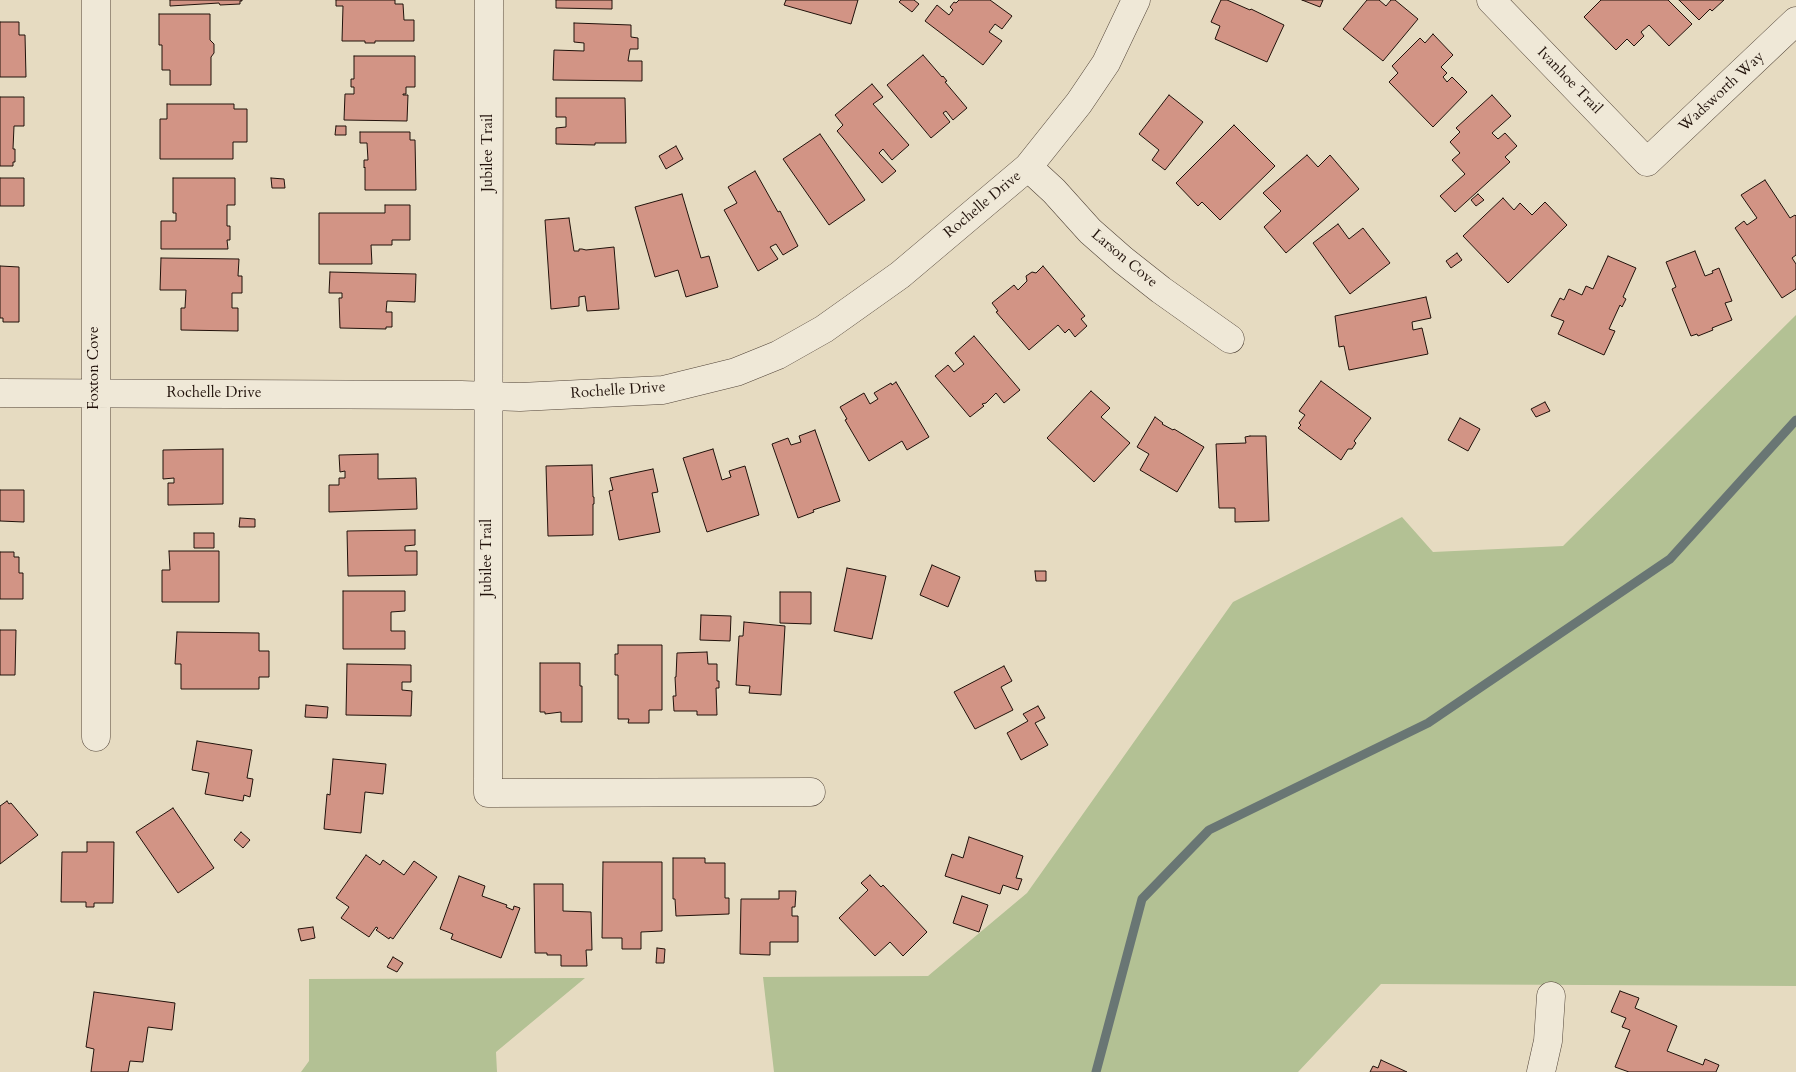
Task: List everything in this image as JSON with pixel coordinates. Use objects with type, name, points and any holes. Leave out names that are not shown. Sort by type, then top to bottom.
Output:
[{"type":"street","name":"Foxton Cove","points":[[96,0],[96,736]]},
{"type":"street","name":"Jubilee Trail","points":[[489,0],[488,793],[810,792]]},
{"type":"street","name":"Rochelle Drive","points":[[0,394],[452,395],[520,397],[663,390],[736,372],[778,355],[824,329],[900,275],[1028,167],[1079,103],[1106,63],[1136,0]]},
{"type":"street","name":"Ivanhoe Trail","points":[[1491,0],[1647,162]]},
{"type":"street","name":"Wadsworth Way","points":[[1647,162],[1796,21]]},
{"type":"street","name":"Larson Cove","points":[[1028,167],[1054,190],[1090,231],[1123,260],[1161,290],[1230,339]]},
{"type":"street","points":[[1541,1072],[1548,1041],[1551,996]]},
{"type":"green space","points":[[1796,315],[1796,986],[1381,984],[1298,1072],[774,1072],[763,977],[928,976],[1027,893],[1233,602],[1402,517],[1433,552],[1563,546]]},
{"type":"green space","points":[[585,978],[496,1052],[497,1072],[301,1072],[309,1061],[309,979]]},
{"type":"building","points":[[170,0],[242,1],[240,1],[240,4],[220,5],[219,3],[170,6]]},
{"type":"building","points":[[336,0],[395,0],[395,4],[403,4],[404,20],[414,20],[414,41],[375,41],[375,43],[365,43],[365,41],[342,41],[343,6],[336,6]]},
{"type":"building","points":[[556,0],[612,0],[612,9],[556,8]]},
{"type":"building","points":[[786,0],[858,0],[851,24],[784,5]]},
{"type":"building","points":[[901,0],[914,0],[919,4],[912,12],[899,2]]},
{"type":"building","points":[[959,0],[990,0],[1012,16],[1002,29],[995,24],[989,32],[1002,41],[983,65],[925,21],[937,5],[949,15],[953,10],[950,7]]},
{"type":"building","points":[[1221,0],[1227,0],[1251,9],[1284,25],[1267,62],[1215,39],[1220,26],[1211,22]]},
{"type":"building","points":[[1302,0],[1323,0],[1320,7]]},
{"type":"building","points":[[1367,0],[1379,0],[1386,6],[1391,0],[1395,0],[1418,19],[1383,61],[1343,29]]},
{"type":"building","points":[[1601,0],[1668,0],[1692,24],[1669,46],[1649,25],[1641,32],[1644,36],[1634,46],[1627,39],[1616,50],[1584,17]]},
{"type":"building","points":[[1679,0],[1724,0],[1712,11],[1710,9],[1699,20]]},
{"type":"building","points":[[159,14],[210,14],[210,40],[214,44],[214,53],[211,57],[211,85],[170,85],[170,70],[162,70],[162,45],[159,45]]},
{"type":"building","points":[[0,22],[19,22],[19,35],[25,35],[26,77],[0,77]]},
{"type":"building","points":[[574,23],[631,25],[631,37],[638,38],[638,49],[630,49],[628,61],[642,61],[642,81],[553,80],[554,50],[584,51],[584,43],[574,42]]},
{"type":"building","points":[[1433,34],[1453,55],[1441,67],[1447,73],[1443,77],[1447,82],[1452,77],[1467,92],[1433,127],[1389,82],[1398,73],[1392,66],[1420,38],[1425,43]]},
{"type":"building","points":[[923,55],[943,76],[947,81],[945,82],[967,108],[953,120],[946,111],[943,113],[950,122],[931,138],[887,85]]},
{"type":"building","points":[[354,56],[415,56],[415,87],[406,87],[406,94],[403,94],[408,95],[407,121],[344,120],[345,94],[354,94],[354,87],[351,87],[351,79],[354,79]]},
{"type":"building","points":[[872,84],[883,97],[873,104],[909,145],[892,160],[883,149],[879,153],[896,171],[882,183],[837,131],[843,125],[835,115]]},
{"type":"building","points":[[1169,95],[1203,122],[1165,170],[1152,160],[1159,150],[1139,134]]},
{"type":"building","points":[[1492,95],[1511,116],[1492,133],[1498,139],[1505,133],[1517,146],[1505,157],[1510,162],[1455,212],[1440,196],[1465,174],[1452,160],[1460,153],[1450,142],[1460,132],[1456,128]]},
{"type":"building","points":[[0,97],[24,97],[24,126],[14,126],[13,149],[15,149],[15,162],[13,162],[13,166],[0,166]]},
{"type":"building","points":[[556,98],[625,98],[626,143],[595,143],[595,145],[556,144],[556,128],[566,127],[566,117],[556,117]]},
{"type":"building","points":[[167,104],[234,104],[234,109],[247,109],[247,142],[233,142],[233,159],[160,159],[160,119],[167,119]]},
{"type":"building","points":[[1234,125],[1275,166],[1220,220],[1202,202],[1198,206],[1176,183]]},
{"type":"building","points":[[336,126],[346,126],[346,135],[335,135]]},
{"type":"building","points":[[360,132],[410,132],[410,140],[415,140],[416,190],[365,190],[364,160],[368,160],[367,143],[360,143]]},
{"type":"building","points":[[820,134],[865,200],[829,225],[783,159]]},
{"type":"building","points":[[676,146],[683,159],[666,169],[659,156]]},
{"type":"building","points":[[1307,155],[1318,167],[1330,155],[1359,189],[1286,253],[1264,227],[1281,211],[1263,193]]},
{"type":"building","points":[[755,171],[778,212],[780,211],[798,246],[783,255],[776,244],[770,247],[778,259],[758,271],[724,210],[737,203],[728,187]]},
{"type":"building","points":[[0,178],[24,178],[24,206],[0,206]]},
{"type":"building","points":[[173,178],[235,178],[235,205],[227,205],[227,226],[230,226],[230,240],[227,240],[228,249],[161,249],[161,221],[176,221],[176,213],[173,213]]},
{"type":"building","points":[[271,178],[284,179],[285,188],[272,188]]},
{"type":"building","points":[[1765,180],[1790,218],[1796,216],[1796,255],[1792,258],[1796,264],[1796,289],[1782,298],[1735,228],[1744,221],[1747,225],[1757,218],[1741,195]]},
{"type":"building","points":[[682,194],[701,258],[709,256],[718,287],[686,297],[678,270],[655,277],[635,207]]},
{"type":"building","points":[[1478,194],[1484,200],[1476,206],[1471,200]]},
{"type":"building","points":[[1503,198],[1514,210],[1520,203],[1532,215],[1545,202],[1567,225],[1508,283],[1463,236]]},
{"type":"building","points":[[385,205],[410,205],[410,240],[392,240],[392,245],[371,245],[372,264],[319,264],[319,213],[385,213]]},
{"type":"building","points":[[569,218],[574,251],[614,247],[619,309],[587,311],[585,296],[579,297],[579,306],[551,309],[545,220]]},
{"type":"building","points":[[1338,224],[1349,239],[1363,228],[1390,263],[1350,294],[1313,243]]},
{"type":"building","points":[[1695,251],[1705,276],[1719,268],[1732,301],[1725,303],[1732,320],[1698,336],[1697,334],[1691,336],[1672,289],[1676,287],[1666,262]]},
{"type":"building","points":[[1457,253],[1462,260],[1451,268],[1446,261]]},
{"type":"building","points":[[1608,256],[1636,268],[1623,297],[1626,299],[1622,307],[1620,305],[1609,329],[1615,331],[1604,355],[1558,334],[1564,321],[1551,316],[1560,298],[1564,300],[1569,289],[1582,295],[1586,286],[1593,289]]},
{"type":"building","points":[[161,258],[239,259],[238,276],[242,276],[242,293],[232,293],[232,308],[238,308],[238,331],[181,330],[181,308],[185,308],[186,290],[160,290]]},
{"type":"building","points":[[0,266],[19,267],[19,322],[3,322],[3,318],[0,318]]},
{"type":"building","points":[[1043,266],[1085,316],[1081,319],[1087,326],[1075,337],[1069,329],[1065,333],[1058,325],[1029,350],[996,312],[998,311],[992,303],[1014,285],[1018,290],[1027,281],[1026,276],[1032,272],[1036,273]]},
{"type":"building","points":[[330,272],[416,274],[415,302],[387,301],[386,312],[392,312],[392,327],[386,327],[386,329],[340,328],[339,298],[342,298],[342,293],[329,293]]},
{"type":"building","points":[[1426,297],[1431,318],[1412,322],[1413,330],[1422,328],[1428,354],[1349,370],[1344,346],[1339,347],[1335,316]]},
{"type":"building","points":[[974,336],[1020,390],[1004,403],[996,393],[970,417],[935,376],[948,365],[954,372],[964,364],[955,353]]},
{"type":"building","points":[[1321,381],[1371,418],[1354,441],[1356,443],[1352,449],[1348,449],[1341,460],[1298,428],[1305,415],[1299,411]]},
{"type":"building","points":[[896,382],[929,437],[907,450],[902,441],[869,461],[845,420],[847,419],[840,407],[864,393],[870,404],[878,399],[874,393]]},
{"type":"building","points":[[1091,391],[1110,408],[1101,417],[1130,443],[1094,482],[1047,438]]},
{"type":"building","points":[[1545,402],[1550,411],[1536,417],[1531,409]]},
{"type":"building","points":[[1155,417],[1162,424],[1204,447],[1177,492],[1140,470],[1149,454],[1137,447]]},
{"type":"building","points":[[1460,418],[1480,429],[1468,451],[1448,440]]},
{"type":"building","points":[[815,430],[840,501],[813,510],[814,512],[798,518],[772,444],[788,438],[791,445],[801,442],[799,436]]},
{"type":"building","points":[[1266,436],[1269,521],[1235,522],[1235,508],[1219,508],[1216,444],[1246,443],[1245,437]]},
{"type":"building","points":[[223,449],[223,504],[168,505],[168,483],[174,483],[174,478],[163,479],[163,450]]},
{"type":"building","points":[[713,449],[722,480],[731,477],[729,471],[745,466],[759,515],[707,532],[683,458]]},
{"type":"building","points":[[378,454],[378,479],[416,478],[417,509],[329,512],[329,485],[339,485],[339,478],[345,478],[345,471],[340,472],[339,455]]},
{"type":"building","points":[[592,465],[594,497],[593,535],[548,536],[546,466]]},
{"type":"building","points":[[653,469],[658,492],[652,493],[660,532],[619,540],[609,491],[613,490],[610,478]]},
{"type":"building","points":[[0,490],[24,490],[24,522],[0,521]]},
{"type":"building","points":[[240,518],[255,519],[255,527],[239,527]]},
{"type":"building","points":[[415,530],[415,545],[405,546],[405,551],[417,551],[417,575],[348,576],[347,531]]},
{"type":"building","points":[[194,533],[214,533],[214,548],[194,548]]},
{"type":"building","points":[[169,551],[219,551],[219,602],[162,602],[162,570],[170,570]]},
{"type":"building","points":[[0,552],[14,552],[14,557],[19,557],[19,573],[23,573],[23,599],[0,599]]},
{"type":"building","points":[[932,565],[960,577],[948,607],[920,595]]},
{"type":"building","points":[[847,568],[886,576],[872,639],[834,631]]},
{"type":"building","points":[[1035,571],[1046,571],[1046,581],[1036,581]]},
{"type":"building","points":[[343,591],[405,591],[405,611],[391,612],[391,631],[405,631],[405,649],[343,649]]},
{"type":"building","points":[[780,592],[811,592],[811,624],[780,623]]},
{"type":"building","points":[[701,615],[731,616],[730,641],[700,640]]},
{"type":"building","points":[[744,622],[785,626],[781,695],[749,693],[750,686],[736,685],[739,636],[743,636]]},
{"type":"building","points":[[0,630],[16,630],[15,675],[0,675]]},
{"type":"building","points":[[177,632],[259,633],[259,651],[269,651],[269,677],[259,677],[259,689],[181,689],[181,664],[175,664]]},
{"type":"building","points":[[618,645],[662,645],[662,710],[649,710],[649,723],[628,723],[629,719],[618,719],[618,675],[615,675],[615,654],[618,654]]},
{"type":"building","points":[[707,652],[708,664],[717,664],[719,688],[716,688],[717,715],[697,715],[697,711],[674,711],[673,696],[676,696],[677,653]]},
{"type":"building","points":[[540,663],[580,663],[582,722],[561,722],[561,712],[545,714],[545,712],[540,712]]},
{"type":"building","points":[[347,664],[411,665],[411,682],[402,682],[402,690],[412,691],[411,716],[346,715]]},
{"type":"building","points":[[1004,666],[1012,681],[1001,687],[1013,710],[975,729],[954,692]]},
{"type":"building","points":[[306,705],[328,707],[327,718],[305,717]]},
{"type":"building","points":[[1038,706],[1045,718],[1035,723],[1048,745],[1021,760],[1007,733],[1028,721],[1023,714]]},
{"type":"building","points":[[197,741],[252,750],[247,778],[253,779],[250,797],[244,795],[243,801],[205,794],[209,773],[192,770]]},
{"type":"building","points":[[333,759],[386,764],[383,794],[365,792],[361,833],[324,829],[327,794],[330,795]]},
{"type":"building","points":[[7,801],[9,804],[11,803],[38,835],[0,864],[0,806]]},
{"type":"building","points":[[173,808],[214,868],[178,893],[136,832]]},
{"type":"building","points":[[241,832],[250,840],[243,848],[234,840]]},
{"type":"building","points":[[969,837],[1023,856],[1016,878],[1022,879],[1018,890],[1003,885],[1000,894],[945,876],[952,854],[963,858]]},
{"type":"building","points":[[87,842],[114,842],[113,903],[94,903],[94,907],[86,907],[86,902],[61,902],[62,852],[87,852]]},
{"type":"building","points":[[366,855],[380,865],[383,860],[404,875],[414,861],[437,877],[393,939],[390,937],[389,939],[376,930],[378,928],[376,927],[369,937],[341,918],[349,907],[336,898]]},
{"type":"building","points":[[673,858],[705,858],[705,863],[725,863],[725,898],[729,898],[729,914],[676,916],[675,899],[673,899]]},
{"type":"building","points":[[603,862],[662,862],[662,931],[641,932],[641,949],[622,949],[622,938],[602,938]]},
{"type":"building","points":[[870,875],[881,887],[883,885],[927,932],[903,956],[890,942],[875,956],[839,918],[868,890],[861,883]]},
{"type":"building","points":[[459,876],[485,886],[482,896],[507,905],[506,907],[513,910],[514,906],[520,908],[501,958],[451,939],[453,934],[440,929]]},
{"type":"building","points":[[534,884],[563,884],[563,911],[591,912],[592,950],[586,950],[587,966],[561,966],[561,955],[535,953]]},
{"type":"building","points":[[779,891],[796,891],[795,907],[792,907],[792,916],[798,916],[798,942],[770,942],[770,955],[740,954],[741,899],[779,899]]},
{"type":"building","points":[[962,896],[988,905],[979,932],[953,923]]},
{"type":"building","points":[[313,927],[315,938],[301,941],[298,929]]},
{"type":"building","points":[[657,948],[665,949],[664,963],[656,963]]},
{"type":"building","points":[[393,957],[403,963],[397,972],[387,967]]},
{"type":"building","points":[[1620,991],[1639,998],[1635,1008],[1677,1026],[1667,1051],[1703,1065],[1705,1059],[1719,1065],[1716,1072],[1629,1072],[1615,1067],[1630,1030],[1622,1027],[1626,1018],[1611,1012]]},
{"type":"building","points":[[94,992],[175,1003],[172,1030],[148,1027],[143,1062],[130,1061],[128,1072],[91,1072],[94,1049],[86,1047]]},
{"type":"building","points":[[1381,1060],[1407,1072],[1370,1072],[1373,1066],[1378,1068]]},
{"type":"waterway","points":[[1096,1072],[1142,899],[1209,830],[1428,723],[1670,559],[1796,420]]}]
